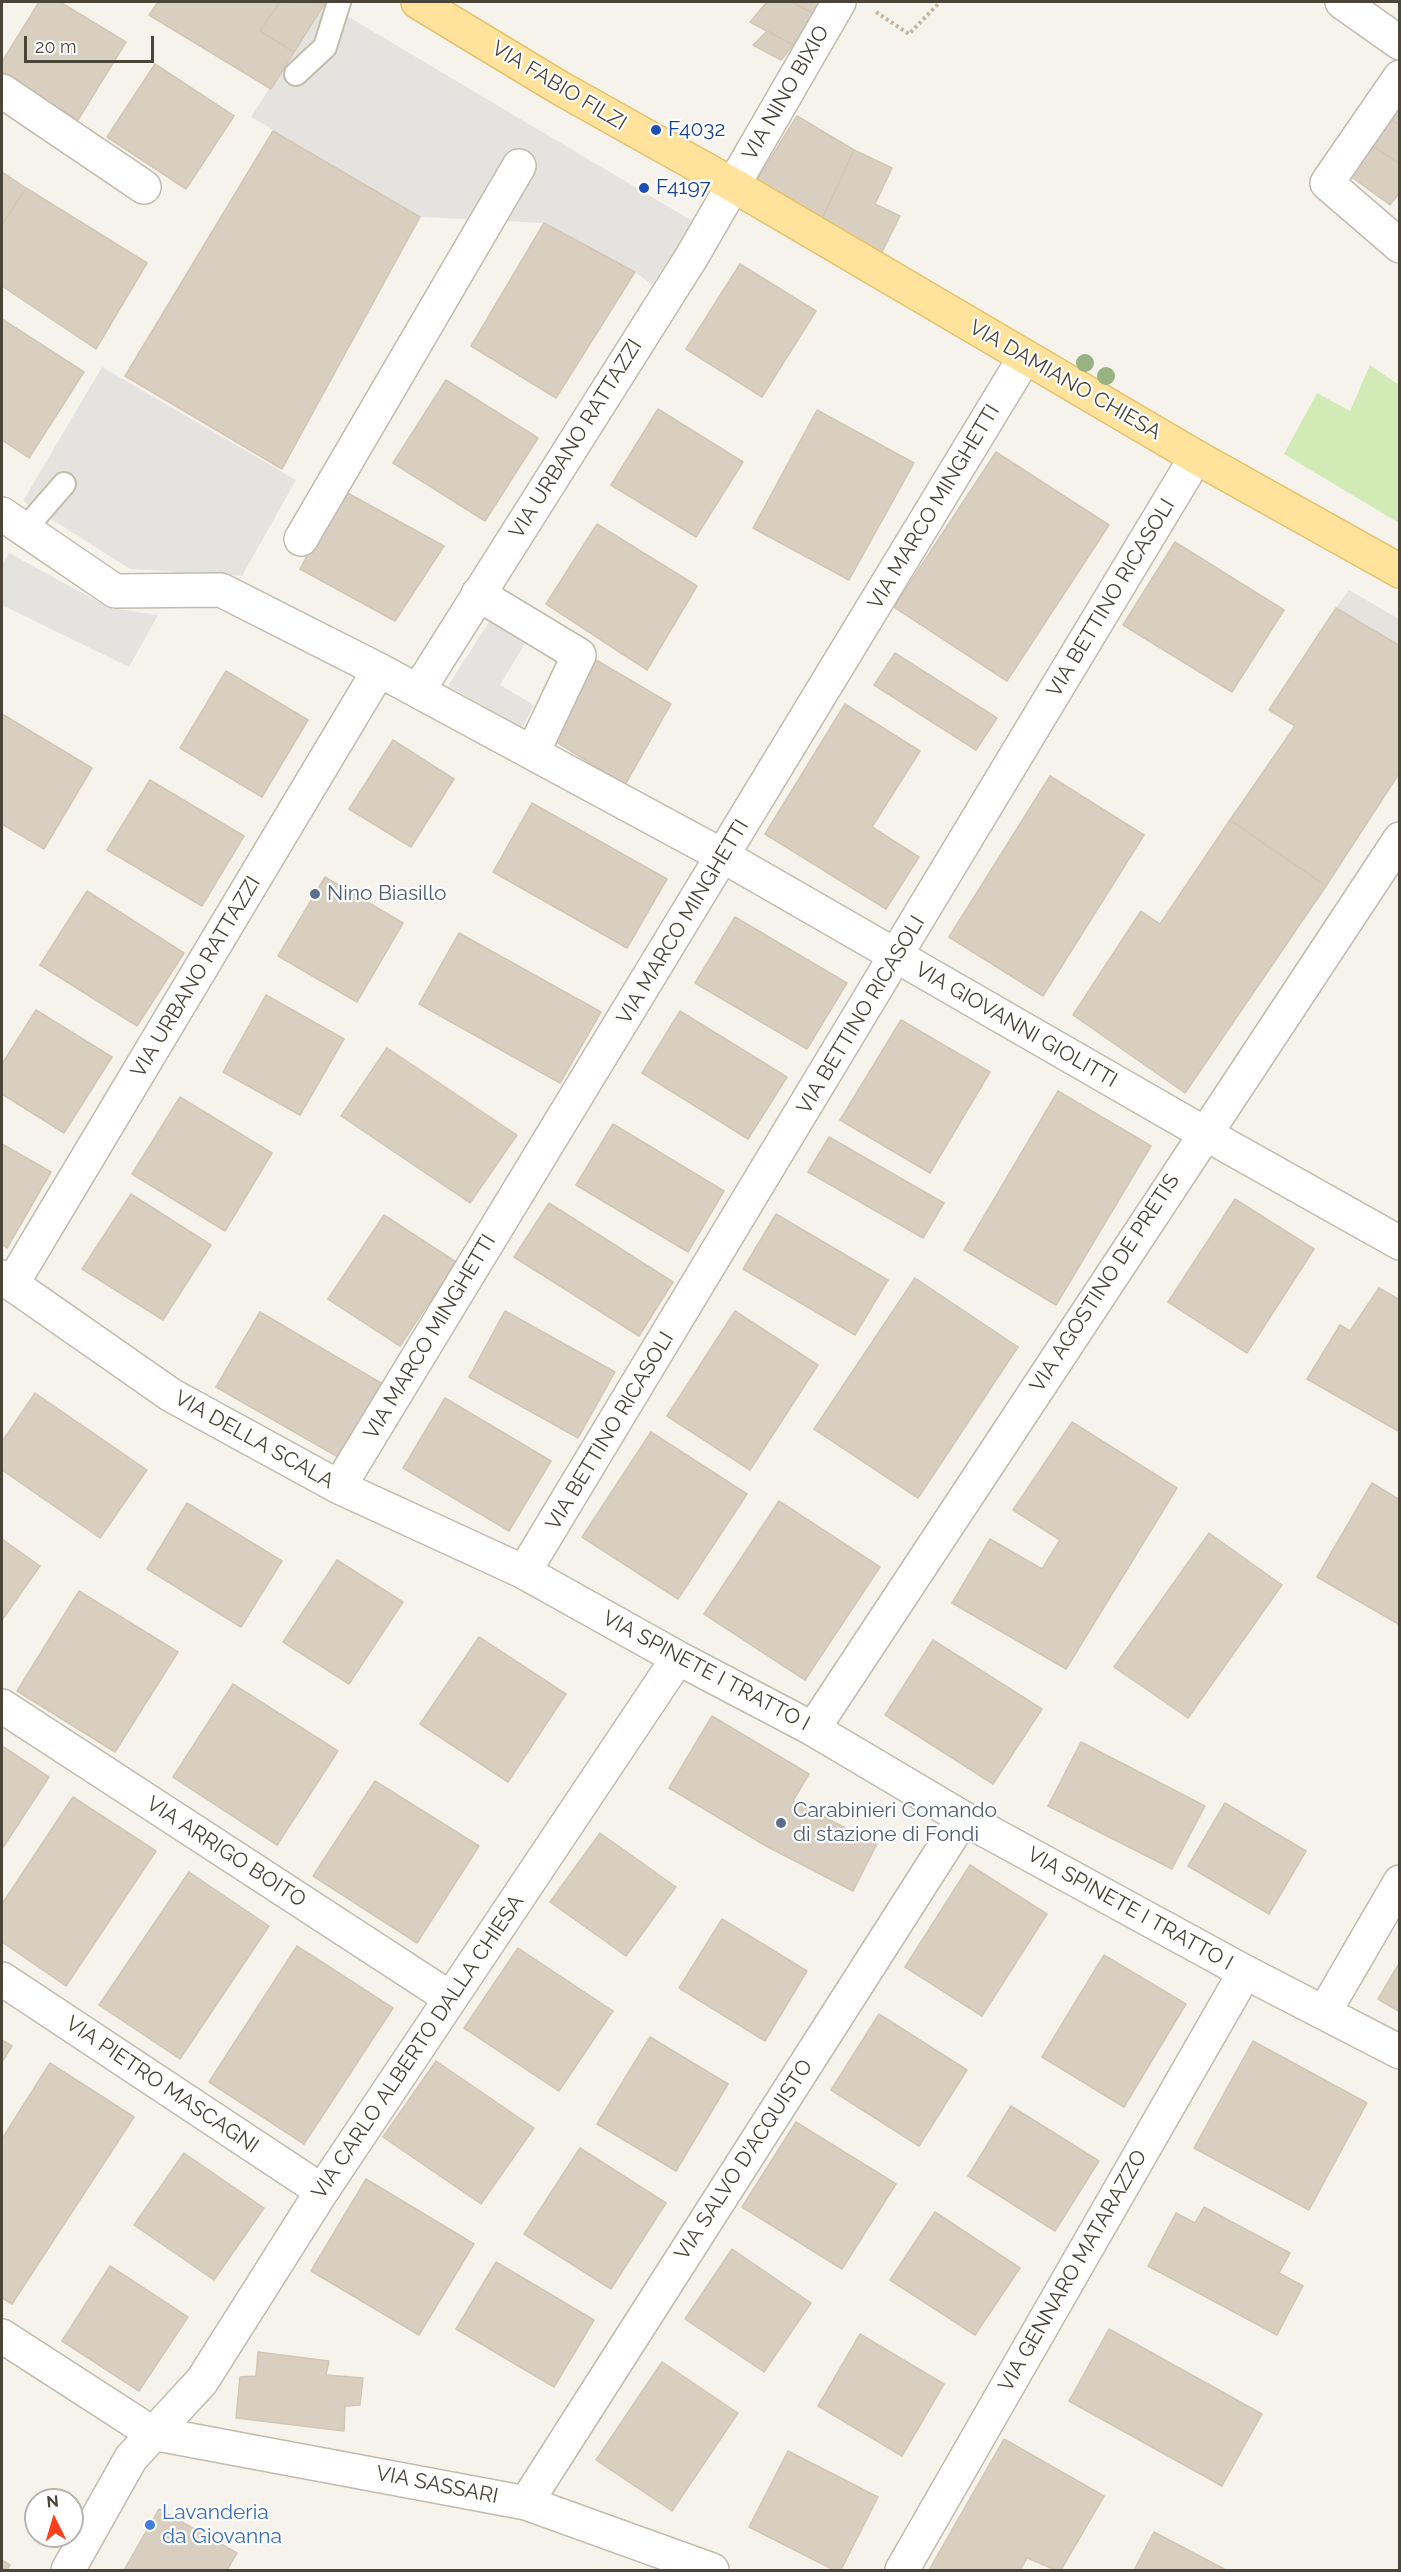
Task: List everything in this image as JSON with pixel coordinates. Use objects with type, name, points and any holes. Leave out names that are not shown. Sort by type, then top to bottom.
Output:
[{"type":"main road","name":"VIA FABIO FILZI","points":[[418,2],[560,87],[733,185]]},
{"type":"main road","name":"VIA DAMIANO CHIESA","points":[[733,185],[1196,457],[1400,572]]},
{"type":"street","name":"VIA NINO BIXIO","points":[[733,185],[854,5]]},
{"type":"street","points":[[1354,5],[1400,43]]},
{"type":"street","points":[[1400,77],[1327,183],[1400,246]]},
{"type":"street","points":[[2,91],[144,187]]},
{"type":"street","points":[[301,538],[519,166]]},
{"type":"street","name":"VIA URBANO RATTAZZI","points":[[418,691],[477,594],[685,268],[733,185]]},
{"type":"street","name":"VIA MARCO MINGHETTI","points":[[339,1487],[1025,357]]},
{"type":"street","name":"VIA BETTINO RICASOLI","points":[[524,1572],[1196,457]]},
{"type":"street","name":"VIA GIOVANNI GIOLITTI","points":[[13,522],[115,591],[221,590],[380,670],[723,856],[1400,1243]]},
{"type":"street","points":[[477,594],[579,655],[533,752]]},
{"type":"street","name":"VIA URBANO RATTAZZI","points":[[7,1281],[380,670]]},
{"type":"street","name":"VIA AGOSTINO DE PRETIS","points":[[813,1728],[1400,839]]},
{"type":"street","name":"VIA DELLA SCALA","points":[[7,1281],[171,1395],[339,1487],[524,1572]]},
{"type":"street","name":"VIA SPINETE I TRATTO I","points":[[524,1572],[678,1658],[813,1728],[963,1818],[1245,1972],[1400,2052]]},
{"type":"street","name":"VIA CARLO ALBERTO DALLA CHIESA","points":[[68,2571],[131,2458],[202,2380],[322,2191],[678,1658]]},
{"type":"street","name":"VIA ARRIGO BOITO","points":[[2,1706],[450,1998]]},
{"type":"street","name":"VIA SALVO D'ACQUISTO","points":[[526,2503],[963,1818]]},
{"type":"street","points":[[1324,2011],[1400,1882]]},
{"type":"street","name":"VIA GENNARO MATARAZZO","points":[[902,2571],[1245,1972]]},
{"type":"street","name":"VIA PIETRO MASCAGNI","points":[[2,1979],[322,2191]]},
{"type":"street","points":[[2,2336],[152,2433]]},
{"type":"street","name":"VIA SASSARI","points":[[152,2433],[526,2503],[712,2571]]},
{"type":"lane","points":[[296,74],[325,47],[339,2]]},
{"type":"lane","points":[[13,522],[64,484]]},
{"type":"path","points":[[854,5],[909,34],[940,2]]},
{"type":"green space","points":[[1370,365],[1399,385],[1399,523],[1284,454],[1317,393],[1350,411]]},
{"type":"shaded area","points":[[325,3],[694,222],[652,285],[635,272],[544,223],[420,217],[251,117]]},
{"type":"shaded area","points":[[102,367],[296,480],[242,576],[130,569],[23,501]]},
{"type":"shaded area","points":[[9,553],[110,608],[158,615],[129,667],[2,605],[2,565]]},
{"type":"shaded area","points":[[1349,590],[1399,619],[1399,645],[1336,608]]},
{"type":"shaded area","points":[[494,614],[530,635],[500,685],[534,705],[522,728],[448,686]]},
{"type":"building","points":[[39,2],[60,2],[126,42],[78,120],[2,73],[2,62]]},
{"type":"building","points":[[158,2],[280,2],[260,31],[294,52],[271,89],[149,15]]},
{"type":"building","points":[[280,2],[325,3],[294,52],[260,31]]},
{"type":"building","points":[[767,2],[792,2],[818,16],[793,45],[750,22]]},
{"type":"building","points":[[792,2],[829,2],[818,16]]},
{"type":"building","points":[[767,31],[793,45],[781,60],[753,45]]},
{"type":"building","points":[[155,64],[234,116],[186,189],[107,137]]},
{"type":"building","points":[[1400,99],[1400,125],[1386,117]]},
{"type":"building","points":[[797,116],[854,150],[822,219],[755,183]]},
{"type":"building","points":[[1386,117],[1400,125],[1400,164],[1368,143]]},
{"type":"building","points":[[273,131],[420,217],[282,469],[125,376]]},
{"type":"building","points":[[1368,143],[1400,164],[1400,192],[1390,205],[1346,173]]},
{"type":"building","points":[[854,150],[892,168],[875,204],[900,216],[882,252],[822,219]]},
{"type":"building","points":[[2,172],[26,188],[2,225]]},
{"type":"building","points":[[26,188],[147,263],[96,349],[2,286],[2,225]]},
{"type":"building","points":[[544,223],[635,272],[556,398],[471,346]]},
{"type":"building","points":[[740,264],[816,311],[762,397],[686,349]]},
{"type":"building","points":[[2,319],[84,372],[29,458],[2,440]]},
{"type":"building","points":[[446,380],[538,438],[485,521],[393,463]]},
{"type":"building","points":[[658,409],[743,462],[696,537],[611,485]]},
{"type":"building","points":[[817,410],[914,463],[849,580],[753,528]]},
{"type":"building","points":[[996,452],[1109,525],[1007,681],[894,607]]},
{"type":"building","points":[[342,490],[444,546],[395,621],[300,569]]},
{"type":"building","points":[[597,524],[697,586],[647,670],[546,604]]},
{"type":"building","points":[[1175,542],[1284,610],[1232,692],[1123,625]]},
{"type":"building","points":[[1336,608],[1400,646],[1400,772],[1326,886],[1230,820],[1295,726],[1269,710]]},
{"type":"building","points":[[895,653],[997,718],[976,750],[874,685]]},
{"type":"building","points":[[596,660],[671,704],[625,785],[552,739]]},
{"type":"building","points":[[226,671],[308,720],[262,797],[180,748]]},
{"type":"building","points":[[845,704],[920,751],[872,827],[919,857],[886,909],[765,834]]},
{"type":"building","points":[[2,714],[92,768],[44,849],[2,824]]},
{"type":"building","points":[[393,740],[454,779],[411,847],[349,809]]},
{"type":"building","points":[[1050,776],[1144,835],[1043,996],[949,937]]},
{"type":"building","points":[[150,780],[244,836],[202,906],[107,850]]},
{"type":"building","points":[[532,803],[667,879],[627,948],[493,872]]},
{"type":"building","points":[[1230,820],[1326,886],[1185,1093],[1073,1015],[1141,911],[1160,924]]},
{"type":"building","points":[[325,877],[403,923],[357,1002],[278,956]]},
{"type":"building","points":[[87,891],[184,953],[137,1026],[40,965]]},
{"type":"building","points":[[735,917],[847,983],[807,1049],[695,983]]},
{"type":"building","points":[[459,933],[601,1012],[560,1083],[419,1004]]},
{"type":"building","points":[[266,995],[344,1039],[300,1115],[223,1072]]},
{"type":"building","points":[[36,1010],[112,1057],[64,1133],[2,1094],[2,1064]]},
{"type":"building","points":[[680,1011],[787,1077],[748,1139],[642,1073]]},
{"type":"building","points":[[901,1020],[990,1072],[930,1173],[840,1120]]},
{"type":"building","points":[[387,1048],[517,1135],[470,1203],[341,1116]]},
{"type":"building","points":[[1058,1091],[1151,1146],[1056,1305],[964,1250]]},
{"type":"building","points":[[180,1097],[272,1153],[225,1231],[132,1174]]},
{"type":"building","points":[[613,1124],[724,1191],[688,1252],[576,1185]]},
{"type":"building","points":[[829,1137],[944,1203],[923,1238],[808,1172]]},
{"type":"building","points":[[2,1144],[51,1172],[7,1248],[2,1244]]},
{"type":"building","points":[[131,1194],[211,1245],[163,1320],[82,1269]]},
{"type":"building","points":[[1235,1199],[1314,1249],[1247,1353],[1168,1302]]},
{"type":"building","points":[[549,1203],[673,1282],[639,1336],[514,1257]]},
{"type":"building","points":[[776,1214],[888,1280],[855,1335],[743,1269]]},
{"type":"building","points":[[384,1215],[456,1262],[400,1346],[328,1299]]},
{"type":"building","points":[[915,1278],[1018,1347],[918,1498],[814,1429]]},
{"type":"building","points":[[1379,1288],[1400,1300],[1400,1432],[1307,1379],[1340,1325],[1350,1331]]},
{"type":"building","points":[[505,1311],[615,1372],[578,1438],[469,1377]]},
{"type":"building","points":[[735,1311],[818,1365],[750,1470],[667,1416]]},
{"type":"building","points":[[260,1312],[381,1383],[338,1457],[216,1387]]},
{"type":"building","points":[[35,1393],[147,1470],[100,1538],[2,1470],[2,1442]]},
{"type":"building","points":[[445,1398],[551,1461],[509,1531],[403,1468]]},
{"type":"building","points":[[1072,1422],[1177,1488],[1066,1669],[952,1603],[990,1539],[1042,1569],[1060,1540],[1013,1510]]},
{"type":"building","points":[[651,1432],[747,1494],[678,1599],[582,1537]]},
{"type":"building","points":[[1372,1483],[1400,1500],[1400,1625],[1317,1577]]},
{"type":"building","points":[[779,1501],[880,1567],[805,1680],[704,1614]]},
{"type":"building","points":[[187,1503],[282,1561],[241,1627],[147,1569]]},
{"type":"building","points":[[1209,1533],[1282,1585],[1188,1718],[1114,1667]]},
{"type":"building","points":[[2,1539],[40,1566],[2,1620]]},
{"type":"building","points":[[337,1560],[403,1602],[349,1684],[283,1642]]},
{"type":"building","points":[[79,1591],[178,1652],[115,1752],[17,1691]]},
{"type":"building","points":[[479,1637],[566,1694],[508,1782],[420,1724]]},
{"type":"building","points":[[933,1640],[1042,1709],[993,1784],[885,1715]]},
{"type":"building","points":[[233,1684],[338,1751],[277,1845],[173,1777]]},
{"type":"building","name":"Carabinieri Comando di stazione di Fondi","points":[[712,1716],[809,1774],[793,1801],[877,1844],[853,1891],[766,1846],[669,1788]]},
{"type":"building","points":[[1081,1742],[1205,1806],[1172,1869],[1048,1806]]},
{"type":"building","points":[[2,1746],[49,1777],[2,1849]]},
{"type":"building","points":[[375,1781],[479,1846],[417,1943],[313,1876]]},
{"type":"building","points":[[73,1797],[156,1851],[66,1986],[2,1942],[2,1904]]},
{"type":"building","points":[[1225,1803],[1306,1851],[1269,1914],[1188,1866]]},
{"type":"building","points":[[600,1833],[676,1887],[626,1956],[550,1902]]},
{"type":"building","points":[[970,1865],[1047,1914],[982,2016],[905,1967]]},
{"type":"building","points":[[189,1872],[269,1926],[180,2059],[99,2005]]},
{"type":"building","points":[[722,1919],[807,1971],[765,2041],[679,1988]]},
{"type":"building","points":[[297,1946],[393,2008],[304,2144],[209,2082]]},
{"type":"building","points":[[518,1948],[613,2011],[559,2091],[464,2028]]},
{"type":"building","points":[[1104,1955],[1186,2004],[1124,2107],[1042,2057]]},
{"type":"building","points":[[1400,1962],[1400,2012],[1378,1999]]},
{"type":"building","points":[[879,2014],[967,2070],[919,2146],[831,2090]]},
{"type":"building","points":[[650,2037],[728,2084],[676,2171],[597,2124]]},
{"type":"building","points":[[2,2040],[12,2046],[2,2062]]},
{"type":"building","points":[[1253,2041],[1367,2103],[1309,2210],[1194,2148]]},
{"type":"building","points":[[436,2061],[534,2128],[481,2204],[383,2137]]},
{"type":"building","points":[[50,2063],[134,2117],[12,2304],[2,2298],[2,2139]]},
{"type":"building","points":[[1011,2106],[1099,2161],[1055,2231],[968,2176]]},
{"type":"building","points":[[796,2122],[896,2184],[842,2269],[742,2207]]},
{"type":"building","points":[[580,2148],[666,2203],[611,2289],[524,2234]]},
{"type":"building","points":[[184,2153],[264,2208],[214,2280],[134,2225]]},
{"type":"building","points":[[366,2179],[474,2244],[419,2335],[311,2271]]},
{"type":"building","points":[[1204,2207],[1290,2253],[1279,2273],[1303,2286],[1277,2335],[1148,2266],[1176,2213],[1195,2223]]},
{"type":"building","points":[[935,2212],[1020,2268],[975,2335],[890,2280]]},
{"type":"building","points":[[732,2249],[811,2303],[764,2372],[685,2319]]},
{"type":"building","points":[[496,2262],[594,2320],[554,2387],[456,2329]]},
{"type":"building","points":[[110,2266],[188,2317],[139,2391],[62,2341]]},
{"type":"building","points":[[1109,2329],[1262,2414],[1222,2486],[1069,2401]]},
{"type":"building","points":[[860,2334],[944,2384],[902,2456],[818,2406]]},
{"type":"building","points":[[258,2352],[329,2361],[326,2375],[363,2378],[360,2405],[345,2406],[344,2431],[236,2418],[240,2377],[256,2376]]},
{"type":"building","points":[[662,2362],[738,2413],[672,2511],[596,2460]]},
{"type":"building","points":[[1004,2439],[1104,2496],[1061,2570],[1027,2558],[1020,2570],[929,2570]]},
{"type":"building","points":[[788,2451],[878,2497],[841,2570],[834,2570],[749,2527]]},
{"type":"building","points":[[159,2509],[237,2553],[227,2570],[124,2570]]},
{"type":"building","points":[[1154,2532],[1226,2570],[1134,2570]]},
{"type":"building","points":[[2,2560],[10,2565],[7,2570],[2,2570]]},
{"type":"place","name":"F4032","points":[[656,130]]},
{"type":"place","name":"F4197","points":[[644,188]]},
{"type":"place","name":"Nino Biasillo","points":[[315,894]]},
{"type":"place","name":"Carabinieri Comando di stazione di Fondi","points":[[781,1823]]},
{"type":"place","name":"Lavanderia da Giovanna","points":[[150,2525]]}]
